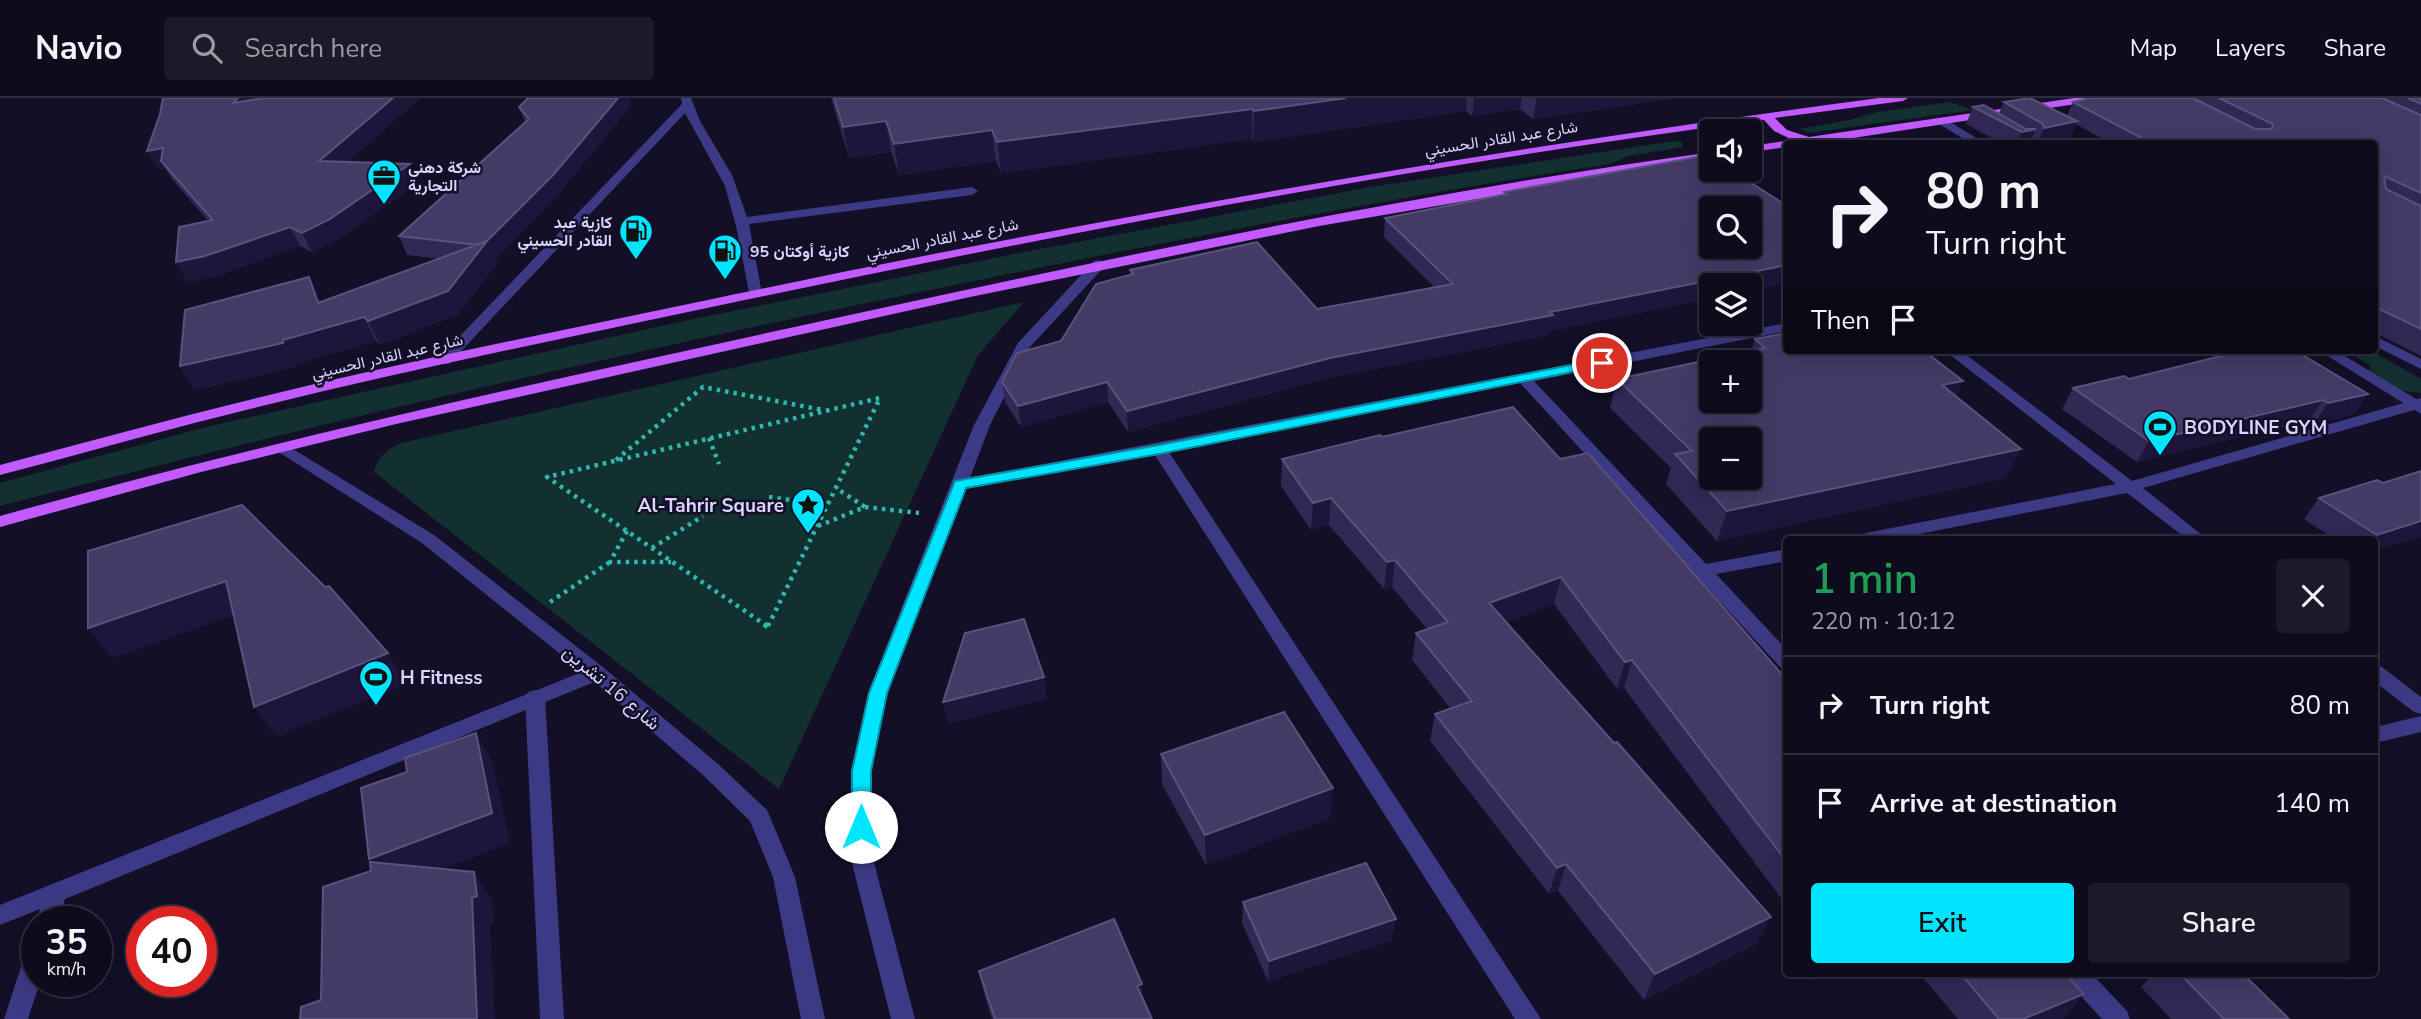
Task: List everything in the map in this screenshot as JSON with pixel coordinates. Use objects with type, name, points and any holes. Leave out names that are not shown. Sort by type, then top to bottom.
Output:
[{"type":"main road","name":"شارع عبد القادر الحسيني","points":[[0,470],[210,414],[444,361],[755,294],[1212,204],[1698,125],[1903,98]]},
{"type":"main road","points":[[1815,140],[2095,98]]},
{"type":"main road","points":[[1768,115],[1778,129],[1806,140]]},
{"type":"main road","points":[[1762,147],[1783,145]]},
{"type":"main road","points":[[0,522],[283,447],[1099,264],[1305,223],[1699,157]]},
{"type":"street","points":[[444,361],[687,102],[731,186],[741,221],[755,294]]},
{"type":"street","points":[[1980,116],[1992,123]]},
{"type":"street","points":[[1943,122],[1974,140]]},
{"type":"street","points":[[741,221],[972,191]]},
{"type":"street","points":[[903,1019],[861,855],[861,771],[878,693],[982,425],[1023,346],[1099,264]]},
{"type":"street","points":[[960,485],[1783,328]]},
{"type":"street","points":[[2378,342],[2421,365]]},
{"type":"street","points":[[1956,354],[2194,536]]},
{"type":"street","points":[[2332,354],[2419,406]]},
{"type":"street","points":[[1523,378],[1783,658]]},
{"type":"street","points":[[1881,536],[2129,487],[2419,406]]},
{"type":"street","name":"شارع 16 تشرين","points":[[283,447],[428,539],[597,673],[711,770],[760,816],[784,877],[813,1019]]},
{"type":"street","points":[[1159,449],[1529,1019]]},
{"type":"street","points":[[1703,571],[1783,556]]},
{"type":"street","points":[[0,915],[597,673]]},
{"type":"street","points":[[2378,674],[2421,707]]},
{"type":"street","points":[[535,698],[552,1019]]},
{"type":"street","points":[[2378,734],[2421,724]]},
{"type":"street","points":[[52,906],[57,892]]},
{"type":"street","points":[[2079,977],[2118,1019]]},
{"type":"street","points":[[16,1019],[23,997]]},
{"type":"path","points":[[615,461],[703,387],[828,411]]},
{"type":"path","points":[[880,398],[768,628],[547,477],[709,438],[828,411],[880,398]]},
{"type":"path","points":[[709,438],[719,464]]},
{"type":"path","points":[[836,488],[865,507],[948,516]]},
{"type":"path","points":[[769,497],[828,505]]},
{"type":"path","points":[[817,527],[865,507]]},
{"type":"path","points":[[652,548],[703,516]]},
{"type":"path","points":[[527,618],[610,562],[627,531]]},
{"type":"path","points":[[610,562],[672,562]]},
{"type":"green space","points":[[1950,102],[1973,110],[1809,133],[1799,129],[1877,112]]},
{"type":"green space","points":[[1674,141],[1682,142],[1683,147],[1629,156],[1610,164],[1187,238],[700,339],[466,391],[0,506],[0,483],[210,426],[689,320],[1024,252],[1370,187]]},
{"type":"green space","points":[[1024,302],[978,355],[779,789],[374,472],[384,454],[401,443]]},
{"type":"green space","points":[[2352,354],[2377,354],[2421,379],[2421,393],[2394,390],[2366,376],[2371,366]]},
{"type":"building","points":[[163,98],[238,98],[233,103],[263,98],[393,98],[319,161],[410,164],[330,219],[302,233],[290,227],[205,256],[176,262],[179,227],[213,220],[161,161],[163,148],[147,151]]},
{"type":"building","points":[[528,98],[618,98],[554,174],[487,241],[478,245],[399,236],[529,119],[519,107]]},
{"type":"building","points":[[834,98],[1346,98],[997,142],[992,130],[894,144],[886,121],[843,127]]},
{"type":"building","points":[[2030,98],[2077,121],[2044,128],[2043,124],[2004,102]]},
{"type":"building","points":[[2091,98],[2193,98],[2255,129],[2272,129],[2273,124],[2219,98],[2382,98],[2421,115],[2421,193],[2384,176],[2386,189],[2421,206],[2421,329],[2378,308],[2378,140],[2145,140],[2073,102]]},
{"type":"building","points":[[2408,98],[2421,98],[2421,104]]},
{"type":"building","points":[[1984,105],[2026,129],[2036,129],[2022,132],[1973,107]]},
{"type":"building","points":[[1699,157],[1699,182],[1750,182],[1783,203],[1783,266],[1747,273],[1699,273],[1699,282],[1550,312],[1553,315],[1330,358],[1127,411],[1107,382],[1018,406],[1002,382],[1017,353],[1061,341],[1096,284],[1133,274],[1130,270],[1257,242],[1317,309],[1453,284],[1385,218],[1507,194],[1504,192]]},
{"type":"building","points":[[487,241],[448,291],[368,321],[364,317],[283,340],[283,343],[180,366],[185,310],[309,277],[318,303]]},
{"type":"building","points":[[1783,334],[1783,354],[1928,354],[1963,381],[1942,385],[2021,449],[1727,511],[1708,490],[1762,490],[1762,427],[1699,427],[1699,480],[1675,454],[1692,451],[1617,379],[1699,362],[1699,413],[1762,413],[1762,350],[1755,350],[1765,348],[1755,339]]},
{"type":"building","points":[[2229,354],[2301,354],[2368,394],[2328,403],[2323,400],[2149,441],[2073,388],[2124,376],[2129,379]]},
{"type":"building","points":[[1513,407],[1560,459],[1588,453],[1783,675],[1783,857],[1632,660],[1625,662],[1561,577],[1489,603],[1614,743],[1617,742],[1771,917],[1655,974],[1566,864],[1557,868],[1435,714],[1472,701],[1416,633],[1448,622],[1395,560],[1387,562],[1331,498],[1313,503],[1282,459],[1380,435],[1382,437]]},
{"type":"building","points":[[2421,471],[2421,521],[2377,535],[2319,498],[2377,480],[2383,483]]},
{"type":"building","points":[[242,505],[325,587],[329,586],[388,653],[254,707],[226,581],[88,628],[88,551]]},
{"type":"building","points":[[1024,619],[1044,677],[943,702],[965,633]]},
{"type":"building","points":[[1284,712],[1333,788],[1205,835],[1161,754]]},
{"type":"building","points":[[476,733],[492,813],[369,859],[361,788],[407,772],[405,758]]},
{"type":"building","points":[[370,862],[474,872],[477,896],[472,898],[477,1019],[300,1019],[301,1007],[321,1000],[323,887],[371,871]]},
{"type":"building","points":[[1366,863],[1396,919],[1269,961],[1243,902]]},
{"type":"building","points":[[1114,919],[1142,984],[1137,986],[1152,1019],[995,1019],[979,971]]},
{"type":"building","points":[[1963,977],[2068,977],[2084,994],[2023,1019],[1999,1019]]},
{"type":"building","points":[[2183,977],[2246,977],[2289,1019],[2224,1019]]},
{"type":"place","name":"شركة دهني التجارية","points":[[384,206]]},
{"type":"place","name":"كازية عبد القادر الحسيني","points":[[636,261]]},
{"type":"place","name":"كازية أوكتان 95","points":[[725,281]]},
{"type":"place","name":"BODYLINE GYM","points":[[2160,457]]},
{"type":"place","name":"Al-Tahrir Square","points":[[808,535]]},
{"type":"place","name":"H Fitness","points":[[376,707]]},
{"type":"route","points":[[861,827],[861,771],[878,693],[960,485],[1602,363]]}]
